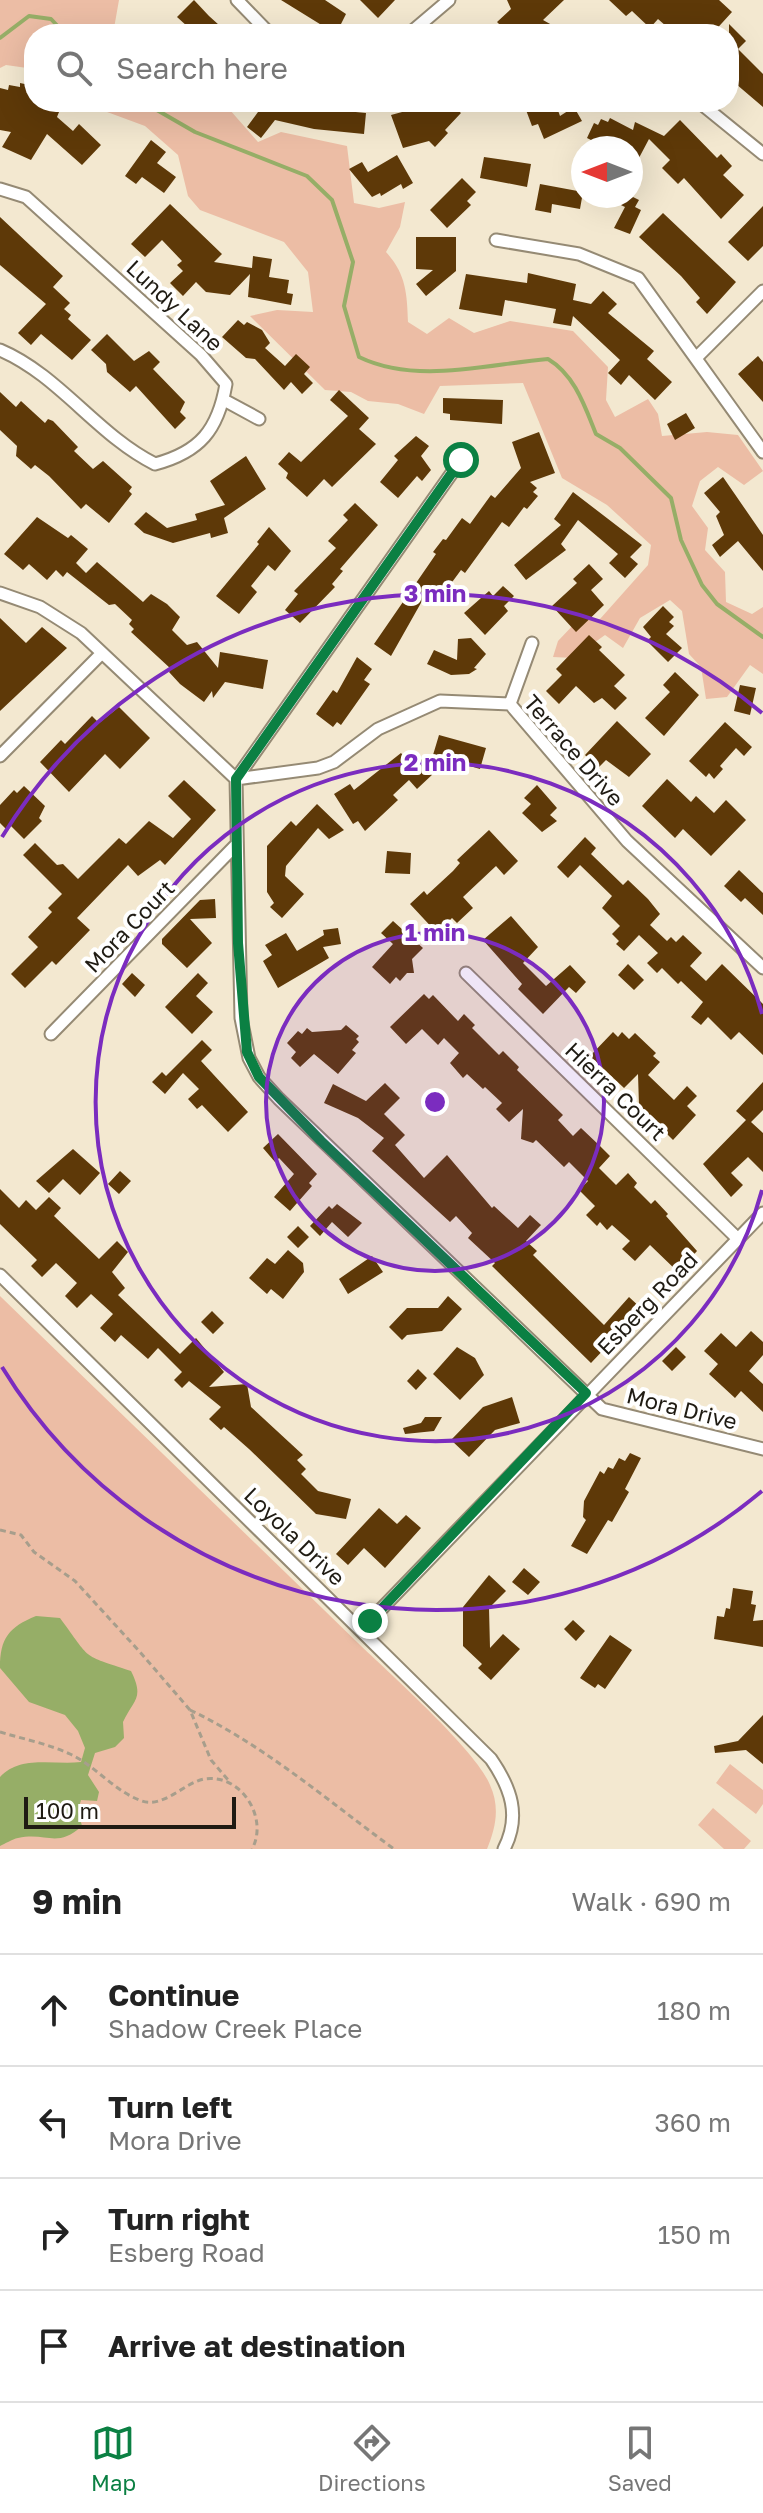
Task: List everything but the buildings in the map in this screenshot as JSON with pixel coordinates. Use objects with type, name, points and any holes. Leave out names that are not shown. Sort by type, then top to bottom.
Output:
[{"type":"street","points":[[237,0],[260,24]]},
{"type":"street","points":[[421,24],[449,0]]},
{"type":"street","points":[[711,112],[763,154]]},
{"type":"street","name":"Lundy Lane","points":[[0,189],[26,197],[201,355],[226,384],[224,400]]},
{"type":"street","points":[[496,240],[579,254],[638,278],[763,452]]},
{"type":"street","points":[[696,358],[763,291]]},
{"type":"street","points":[[0,350],[25,362],[131,452],[155,464],[190,452],[220,416],[224,400],[259,419]]},
{"type":"street","points":[[0,593],[50,612],[102,653],[236,779],[461,460]]},
{"type":"street","points":[[510,704],[532,643]]},
{"type":"street","points":[[0,756],[102,653]]},
{"type":"street","name":"Terrace Drive","points":[[236,779],[318,768],[334,762],[378,729],[440,701],[510,704],[627,841],[763,968]]},
{"type":"street","name":"Mora Drive","points":[[236,779],[241,1018],[247,1052],[259,1077],[321,1141],[602,1409],[763,1449]]},
{"type":"street","name":"Mora Court","points":[[51,1034],[236,845]]},
{"type":"street","name":"Hierra Court","points":[[466,973],[738,1239]]},
{"type":"street","name":"Esberg Road","points":[[362,1629],[586,1393],[763,1213]]},
{"type":"street","name":"Loyola Drive","points":[[0,1275],[471,1736],[506,1781],[513,1824],[504,1849]]},
{"type":"path","points":[[0,1530],[21,1535],[34,1552],[75,1581],[190,1710],[211,1760],[249,1800],[258,1833],[252,1849]]},
{"type":"path","points":[[190,1710],[232,1731],[307,1781],[394,1849]]},
{"type":"path","points":[[0,1732],[78,1759],[129,1796],[146,1802],[174,1795],[204,1779],[229,1781]]},
{"type":"shaded area","points":[[0,0],[119,0],[115,24],[24,24],[24,68],[6,65],[0,68]]},
{"type":"shaded area","points":[[107,112],[232,112],[258,142],[281,132],[347,146],[354,203],[379,208],[405,202],[400,227],[386,252],[398,268],[404,284],[408,322],[427,334],[449,318],[474,333],[510,321],[573,331],[608,367],[606,400],[615,417],[648,399],[658,414],[662,436],[707,432],[738,435],[763,471],[744,485],[718,467],[700,481],[692,506],[708,528],[705,550],[725,572],[726,602],[752,614],[763,607],[763,674],[750,665],[727,697],[706,699],[701,667],[689,654],[682,611],[670,600],[640,618],[623,648],[605,635],[573,658],[553,657],[558,641],[577,621],[600,619],[648,565],[651,545],[607,505],[562,478],[523,383],[440,386],[424,414],[398,404],[368,401],[351,392],[325,390],[250,316],[277,310],[313,312],[308,272],[284,242],[200,210],[188,196],[178,155],[145,126]]},
{"type":"shaded area","points":[[0,1296],[410,1692],[468,1753],[482,1770],[495,1801],[495,1825],[487,1849],[0,1849]]},
{"type":"shaded area","points":[[36,1616],[60,1618],[88,1654],[131,1671],[137,1694],[123,1722],[124,1738],[115,1747],[95,1753],[88,1775],[99,1792],[97,1801],[81,1800],[78,1811],[82,1826],[65,1837],[18,1838],[0,1846],[0,1777],[8,1770],[27,1763],[81,1762],[85,1748],[78,1731],[65,1715],[29,1702],[0,1668],[2,1649],[8,1635]]},
{"type":"shaded area","points":[[730,1764],[763,1790],[763,1804],[756,1814],[716,1783]]},
{"type":"shaded area","points":[[713,1808],[751,1841],[744,1849],[724,1849],[698,1825]]},
{"type":"waterway","points":[[0,38],[29,16],[51,19],[56,24]]},
{"type":"waterway","points":[[160,112],[195,132],[307,176],[332,200],[353,262],[344,306],[359,357],[405,370],[453,370],[548,359],[557,366],[578,392],[596,434],[620,448],[671,498],[681,540],[702,585],[717,604],[763,637]]},
{"type":"route","points":[[370,1621],[586,1393],[321,1141],[259,1077],[252,1065],[241,1018],[236,779],[461,460]]}]
